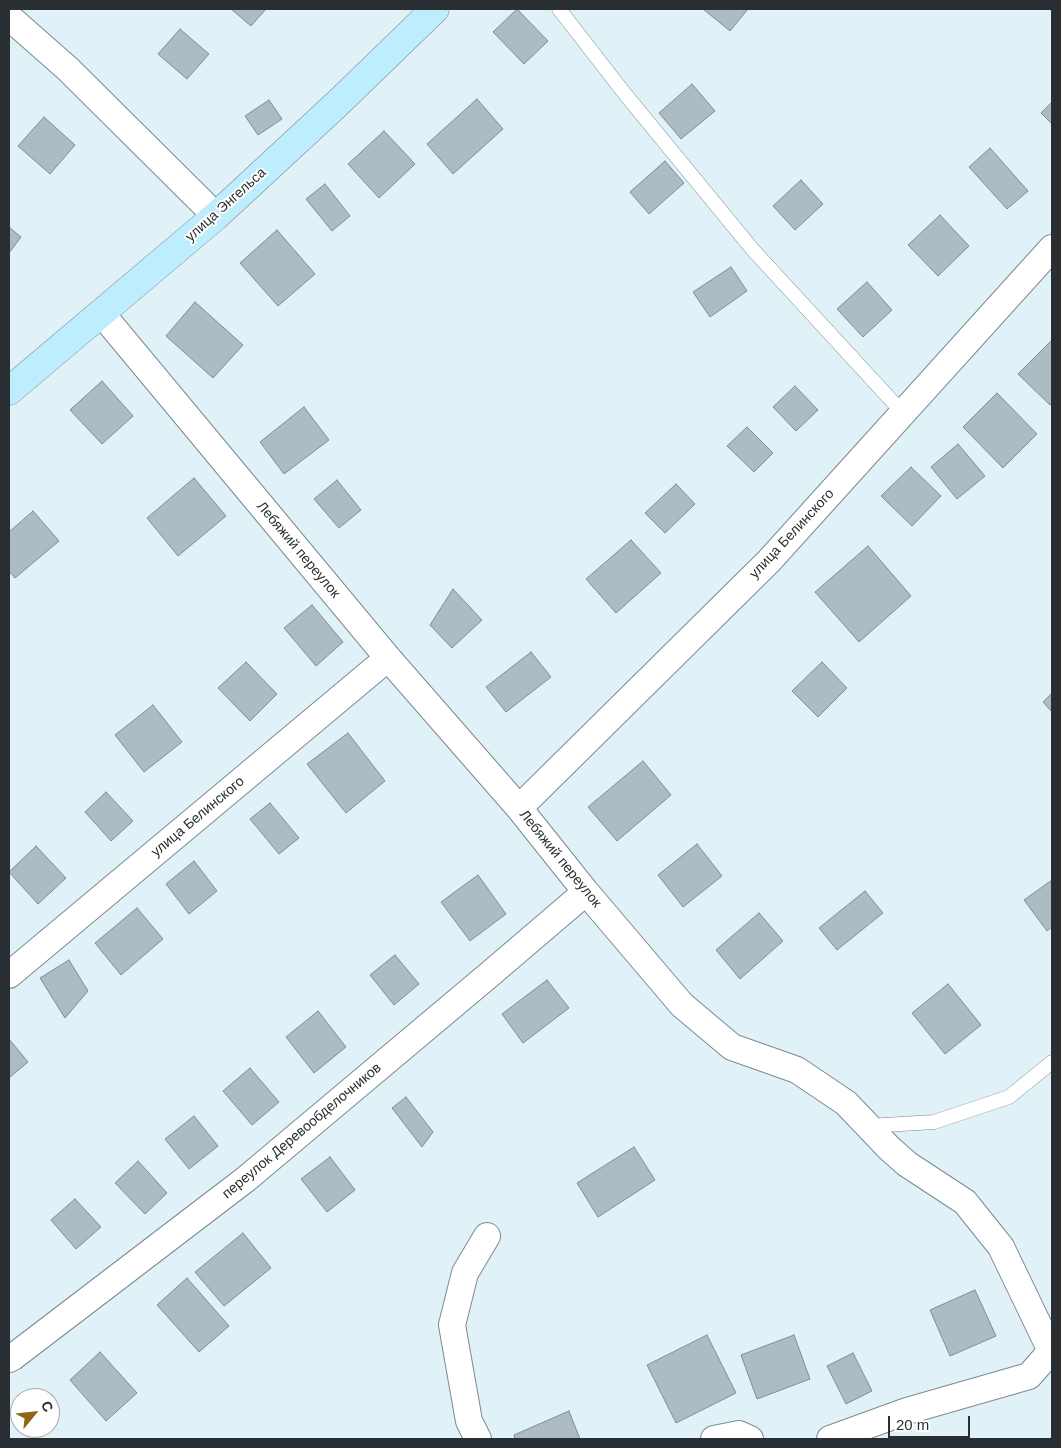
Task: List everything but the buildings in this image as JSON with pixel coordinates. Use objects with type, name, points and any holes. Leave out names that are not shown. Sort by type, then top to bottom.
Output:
[{"type":"street","name":"улица Энгельса","points":[[9,391],[216,216],[435,9]]},
{"type":"street","points":[[19,17],[68,69],[216,216]]},
{"type":"street","name":"улица Белинского","points":[[519,808],[769,561],[1052,248]]},
{"type":"street","name":"Лебяжий переулок","points":[[102,314],[388,658],[519,808],[586,892],[682,1005],[732,1047],[797,1070],[846,1103],[907,1164],[965,1202],[1001,1247],[1052,1351]]},
{"type":"street","name":"улица Белинского","points":[[9,975],[388,658]]},
{"type":"street","name":"переулок Деревообделочников","points":[[9,1359],[246,1179],[586,892]]},
{"type":"street","points":[[478,1439],[469,1420],[452,1325],[465,1273],[488,1236]]},
{"type":"street","points":[[830,1439],[907,1411],[1029,1376],[1052,1351]]},
{"type":"street","points":[[714,1439],[739,1434],[750,1439]]},
{"type":"lane","points":[[559,9],[625,94],[753,250],[903,412]]},
{"type":"lane","points":[[868,1126],[934,1122],[1009,1097],[1052,1062]]}]
